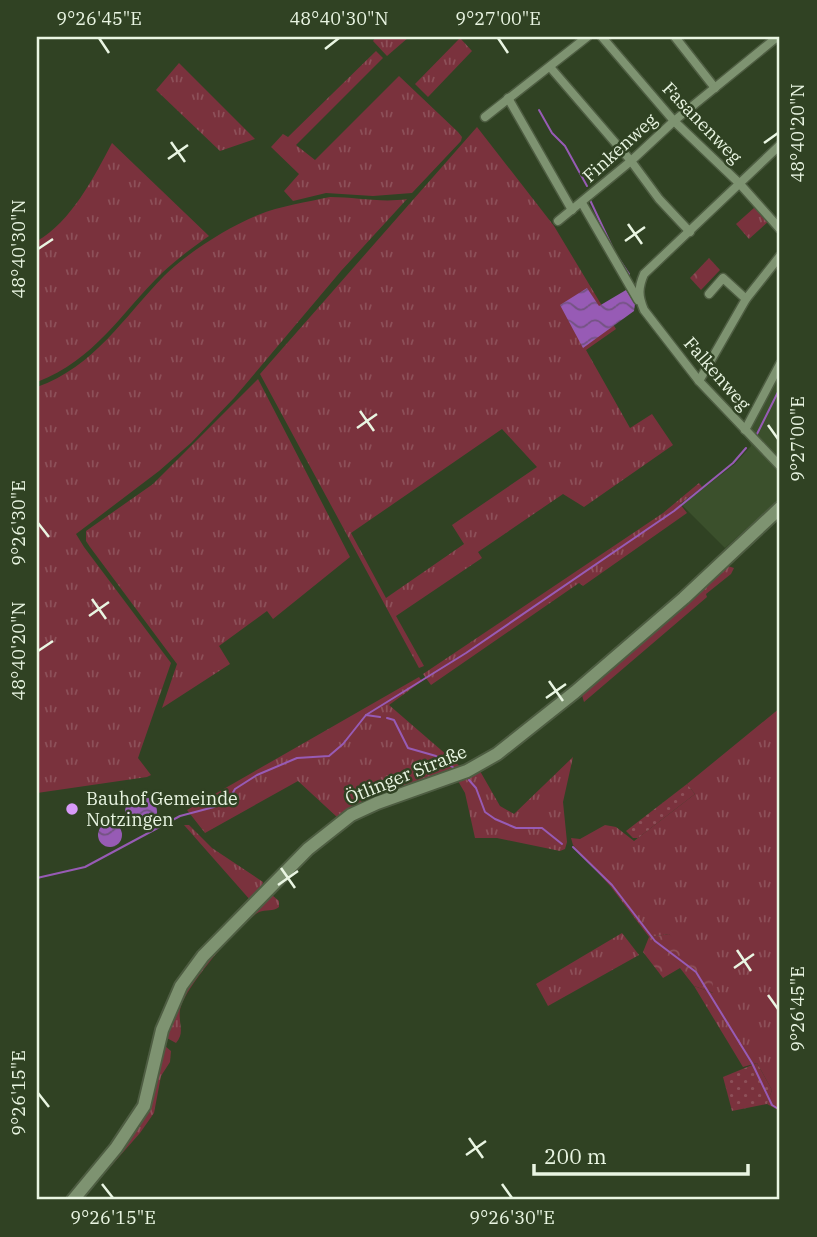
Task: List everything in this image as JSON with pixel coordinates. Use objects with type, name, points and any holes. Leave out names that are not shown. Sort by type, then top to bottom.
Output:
[{"type":"street","points":[[485,117],[587,37]]},
{"type":"street","name":"Fasanenweg","points":[[602,37],[674,121],[739,183],[780,229]]},
{"type":"street","points":[[675,37],[715,88]]},
{"type":"street","points":[[775,37],[780,42]]},
{"type":"street","name":"Finkenweg","points":[[558,221],[775,37]]},
{"type":"street","points":[[550,67],[631,161],[659,200],[690,232],[780,145]]},
{"type":"street","points":[[508,98],[572,210]]},
{"type":"street","points":[[640,193],[649,186]]},
{"type":"street","points":[[582,203],[644,310]]},
{"type":"street","name":"Falkenweg","points":[[690,232],[644,274],[639,285],[639,296],[644,310],[699,381],[744,430],[779,461]]},
{"type":"street","points":[[699,381],[746,299],[780,256]]},
{"type":"street","points":[[709,294],[723,278],[746,299]]},
{"type":"street","points":[[744,430],[780,364]]},
{"type":"street","name":"Ötlinger Straße","points":[[73,1200],[116,1148],[144,1106],[162,1030],[181,986],[203,956],[308,849],[351,815],[467,771],[497,754],[655,624],[780,508]]},
{"type":"shaded area","points":[[780,366],[780,498],[725,548],[682,505],[735,464],[751,446],[745,429]]},
{"type":"green space","points":[[376,37],[409,37],[387,56],[373,41]]},
{"type":"green space","points":[[460,38],[472,51],[428,97],[415,84]]},
{"type":"green space","points":[[376,51],[383,58],[296,145],[315,160],[399,76],[458,132],[462,137],[461,141],[412,193],[373,196],[326,193],[293,201],[284,191],[299,174],[271,147],[283,134],[288,137]]},
{"type":"green space","points":[[179,63],[255,139],[220,151],[156,90]]},
{"type":"green space","points":[[477,127],[554,226],[616,329],[586,350],[630,428],[652,414],[673,445],[584,507],[563,494],[478,552],[482,558],[396,616],[424,666],[419,668],[260,374]],"holes":[[[502,429],[537,467],[452,525],[464,544],[386,598],[351,533]]]},
{"type":"green space","points":[[112,143],[209,236],[162,273],[106,334],[76,361],[37,382],[37,241],[71,211]]},
{"type":"green space","points":[[330,197],[407,199],[341,271],[234,398],[191,443],[159,471],[76,534],[171,663],[138,758],[151,775],[37,793],[37,387],[57,378],[92,354],[164,276],[208,242],[266,212]]},
{"type":"green space","points":[[755,207],[769,221],[749,239],[736,224]]},
{"type":"green space","points":[[709,258],[720,270],[701,290],[690,278]]},
{"type":"green space","points":[[258,379],[350,557],[273,619],[267,611],[219,646],[230,664],[162,708],[177,664],[90,547],[86,541],[86,531],[153,484]]},
{"type":"green space","points":[[699,483],[702,487],[680,504],[687,513],[583,586],[579,583],[431,685],[423,674],[663,513]]},
{"type":"green space","points":[[728,566],[734,568],[731,574],[706,594],[707,597],[584,702],[581,692],[713,576]]},
{"type":"green space","points":[[419,677],[422,681],[389,705],[463,769],[338,818],[298,781],[205,833],[187,810]]},
{"type":"green space","points":[[780,708],[780,1111],[767,1104],[772,1090],[757,1063],[743,1067],[694,986],[713,993],[669,934],[649,937],[611,887],[573,845],[571,838],[580,839],[605,825],[616,827],[634,841],[695,794],[687,784]]},
{"type":"green space","points":[[573,757],[563,802],[567,842],[565,849],[560,851],[497,838],[475,838],[465,793],[458,781],[480,771],[500,806],[514,814]]},
{"type":"green space","points":[[687,784],[695,794],[638,838],[633,838],[626,831]]},
{"type":"green space","points":[[184,825],[189,825],[212,848],[263,882],[262,889],[251,901]]},
{"type":"green space","points":[[272,895],[279,901],[279,907],[259,912],[250,918],[216,953],[182,1003],[179,1039],[176,1043],[165,1037],[178,999],[205,960]]},
{"type":"green space","points":[[622,933],[639,955],[548,1006],[536,984]]},
{"type":"green space","points":[[669,934],[711,972],[714,993],[694,986],[680,968],[663,978],[643,952],[649,937]]},
{"type":"green space","points":[[165,1046],[171,1051],[170,1062],[161,1076],[154,1113],[140,1133],[81,1200],[76,1200],[118,1152],[160,1063]]},
{"type":"green space","points":[[757,1063],[772,1090],[767,1104],[732,1111],[723,1077]]},
{"type":"water","points":[[587,288],[599,306],[626,290],[635,304],[634,311],[583,348],[560,305]]},
{"type":"water","points":[[141,796],[152,801],[157,812],[152,823],[141,828],[130,823],[125,812],[130,801]]},
{"type":"water","points":[[110,823],[118,827],[122,835],[118,843],[110,847],[102,843],[98,835],[102,827]]},
{"type":"waterway","points":[[539,110],[552,133],[565,146],[587,186]]},
{"type":"waterway","points":[[590,200],[615,253],[629,274]]},
{"type":"waterway","points":[[757,434],[780,388]]},
{"type":"waterway","points":[[366,715],[466,653],[674,511],[733,463],[746,448]]},
{"type":"waterway","points":[[37,878],[85,867],[180,816],[214,807],[230,798],[235,789],[257,775],[297,758],[329,756],[343,744],[366,715],[380,717]]},
{"type":"waterway","points":[[387,718],[394,720],[408,748],[436,756],[454,768]]},
{"type":"waterway","points":[[469,780],[476,788],[485,812],[495,819],[516,828],[542,828],[562,844]]},
{"type":"waterway","points":[[573,847],[612,885],[655,941],[696,972],[752,1063],[772,1105],[780,1110]]},
{"type":"place","name":"Bauhof Gemeinde Notzingen","points":[[72,809]]}]
